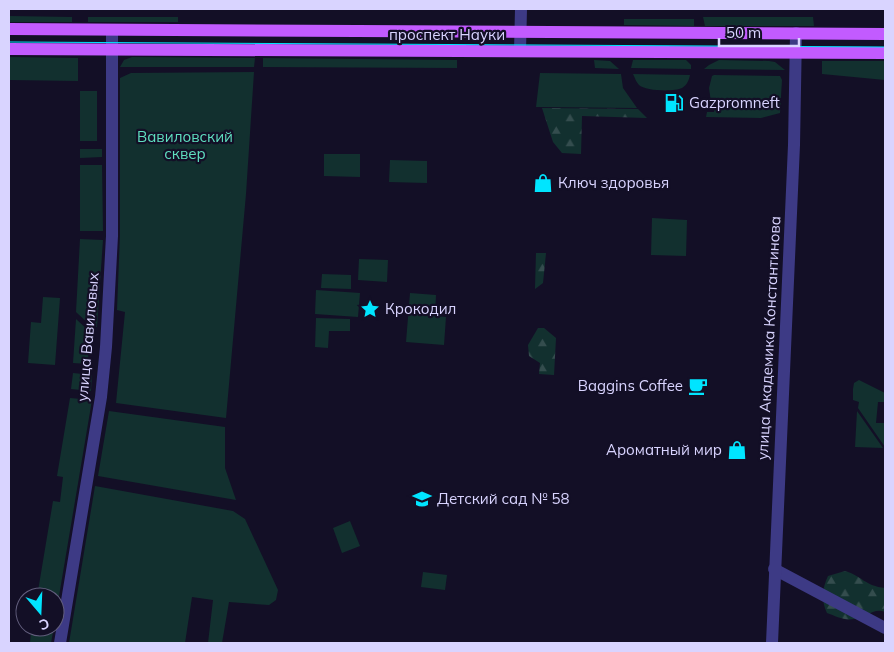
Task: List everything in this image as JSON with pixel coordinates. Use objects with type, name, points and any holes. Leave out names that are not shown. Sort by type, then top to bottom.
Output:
[{"type":"main road","name":"проспект Науки","points":[[9,29],[885,34]]},
{"type":"main road","name":"проспект Науки","points":[[9,49],[885,53]]},
{"type":"street","points":[[520,51],[521,9]]},
{"type":"street","name":"улица Вавиловых","points":[[60,643],[101,397],[106,347],[112,236],[112,30]]},
{"type":"street","name":"улица Академика Константинова","points":[[772,643],[794,154],[796,33]]},
{"type":"street","points":[[774,569],[885,628]]},
{"type":"green space","points":[[9,16],[72,17],[72,22],[9,22]]},
{"type":"green space","points":[[88,17],[178,17],[178,22],[88,22]]},
{"type":"green space","points":[[703,17],[813,17],[814,26],[705,26]]},
{"type":"green space","points":[[624,19],[694,19],[694,26],[624,25]]},
{"type":"green space","points":[[9,57],[78,58],[78,81],[9,80]]},
{"type":"green space","points":[[132,57],[255,58],[254,67],[120,67],[124,60]]},
{"type":"green space","points":[[263,58],[457,60],[457,68],[263,67]]},
{"type":"green space","points":[[594,60],[610,61],[619,69],[595,68]]},
{"type":"green space","points":[[633,60],[686,60],[691,65],[691,69],[631,68]]},
{"type":"green space","points":[[719,60],[769,61],[775,62],[785,70],[704,69]]},
{"type":"green space","points":[[822,61],[885,61],[885,80],[822,74]]},
{"type":"green space","name":"Вавиловский сквер","points":[[254,72],[246,194],[226,418],[116,403],[125,312],[117,310],[120,234],[120,78],[131,73]]},
{"type":"green space","points":[[540,73],[621,74],[623,88],[637,108],[536,107]]},
{"type":"green space","points":[[633,74],[690,75],[688,82],[682,88],[653,90],[638,84]]},
{"type":"green space","points":[[712,76],[780,76],[782,80],[780,113],[761,118],[706,117],[707,112],[714,112],[715,103],[711,102],[709,88]]},
{"type":"green space","points":[[80,91],[97,91],[97,141],[80,141]]},
{"type":"green space","points":[[542,108],[638,109],[647,118],[582,116],[581,154],[562,153],[553,142]]},
{"type":"green space","points":[[80,149],[102,149],[102,157],[80,158]]},
{"type":"green space","points":[[324,154],[360,154],[360,177],[324,176]]},
{"type":"green space","points":[[390,160],[427,161],[427,183],[389,182]]},
{"type":"green space","points":[[80,165],[102,165],[103,231],[80,231]]},
{"type":"green space","points":[[652,218],[687,220],[686,256],[651,255]]},
{"type":"green space","points":[[80,239],[103,240],[97,327],[90,325],[76,312]]},
{"type":"green space","points":[[536,253],[546,253],[543,283],[535,289]]},
{"type":"green space","points":[[359,259],[388,260],[387,282],[358,280]]},
{"type":"green space","points":[[322,274],[351,275],[351,289],[321,288]]},
{"type":"green space","points":[[316,290],[360,293],[358,317],[315,314]]},
{"type":"green space","points":[[410,293],[436,295],[435,316],[446,317],[444,345],[406,342]]},
{"type":"green space","points":[[43,297],[60,298],[55,365],[28,363],[31,322],[41,323]]},
{"type":"green space","points":[[316,318],[350,319],[350,331],[329,331],[328,348],[315,347]]},
{"type":"green space","points":[[76,319],[89,331],[88,364],[73,363]]},
{"type":"green space","points":[[538,328],[544,328],[556,338],[554,375],[539,374],[540,363],[529,356],[528,345]]},
{"type":"green space","points":[[73,373],[92,375],[91,391],[71,389]]},
{"type":"green space","points":[[859,380],[885,393],[885,402],[878,402],[876,423],[885,423],[885,447],[858,408],[859,402],[853,400],[854,383]]},
{"type":"green space","points":[[70,398],[92,400],[61,587],[39,587],[53,501],[60,502],[63,477],[57,476]]},
{"type":"green space","points":[[109,411],[225,427],[225,468],[236,500],[98,476]]},
{"type":"green space","points":[[857,411],[883,448],[855,447]]},
{"type":"green space","points":[[95,486],[233,511],[245,519],[278,590],[276,600],[269,605],[229,602],[222,643],[208,643],[213,600],[192,597],[185,643],[69,643]]},
{"type":"green space","points":[[350,521],[360,546],[342,553],[333,528]]},
{"type":"green space","points":[[845,571],[856,575],[868,583],[885,588],[885,612],[877,611],[850,619],[840,618],[827,613],[824,604],[824,585],[828,576]]},
{"type":"green space","points":[[423,572],[447,575],[445,590],[421,587]]},
{"type":"green space","points":[[31,637],[52,637],[51,643],[30,643]]},
{"type":"tram line","points":[[9,42],[885,47]]},
{"type":"place","name":"Gazpromneft","points":[[674,103]]},
{"type":"place","name":"Ключ здоровья","points":[[543,183]]},
{"type":"place","name":"Крокодил","points":[[370,309]]},
{"type":"place","name":"Baggins Coffee","points":[[698,386]]},
{"type":"place","name":"Ароматный мир","points":[[737,450]]},
{"type":"place","name":"Детский сад № 58","points":[[422,499]]}]
